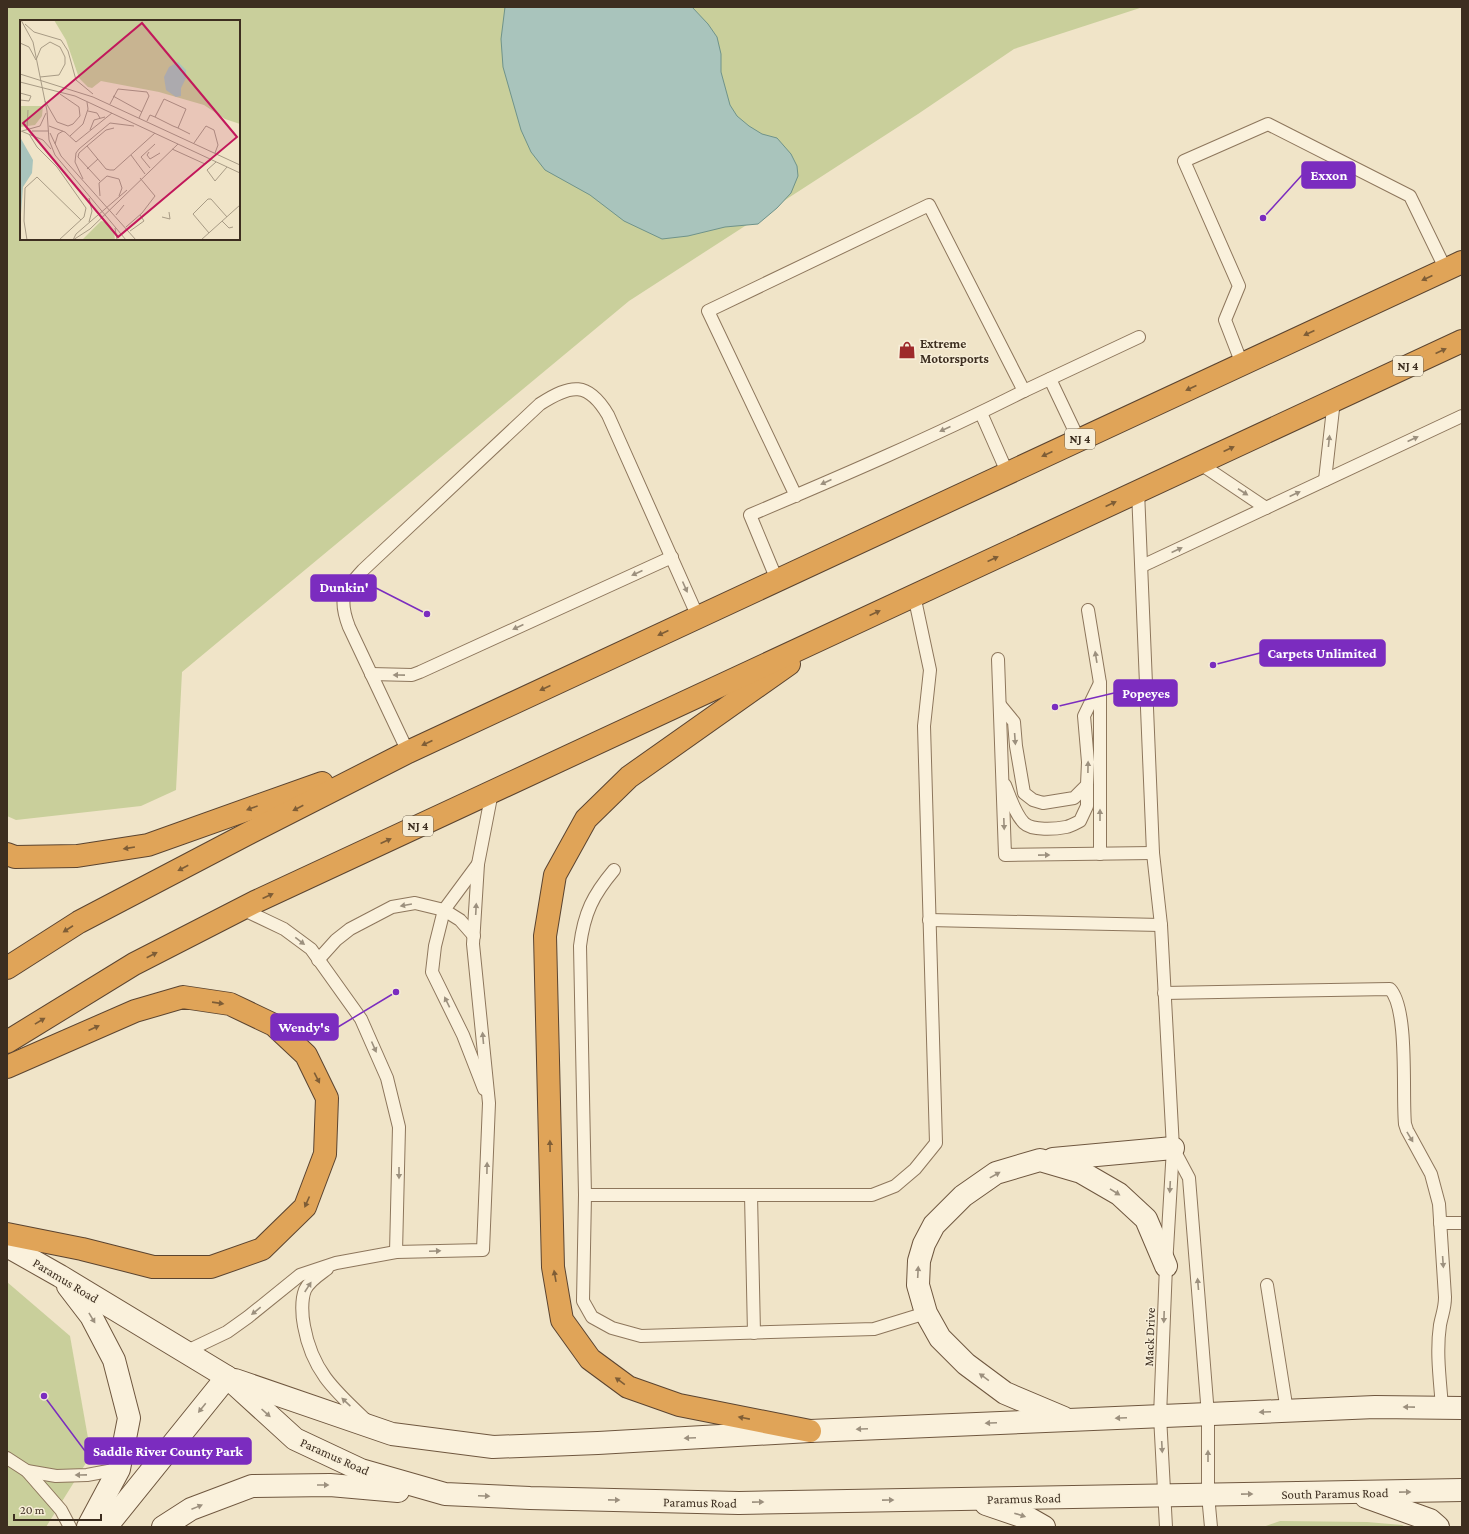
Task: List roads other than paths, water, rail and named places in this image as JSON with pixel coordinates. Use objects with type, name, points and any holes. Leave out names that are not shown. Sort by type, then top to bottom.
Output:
[{"type":"highway","name":"NJ 4","points":[[7,968],[79,922],[408,752],[1454,266]]},
{"type":"highway","name":"NJ 4","points":[[7,1042],[134,964],[242,909],[839,629],[1462,341]]},
{"type":"highway","points":[[810,1431],[679,1405],[628,1387],[590,1359],[562,1320],[553,1267],[545,936],[555,875],[586,819],[629,777],[839,629]]},
{"type":"highway","points":[[7,854],[16,857],[77,856],[148,845],[408,752]]},
{"type":"highway","points":[[7,1067],[135,1010],[183,997],[230,1004],[274,1025],[306,1055],[327,1098],[325,1154],[306,1207],[262,1249],[211,1266],[153,1267],[82,1249],[7,1234]]},
{"type":"main road","points":[[1069,1420],[1006,1393],[966,1364],[940,1338],[926,1313],[918,1285],[919,1261],[924,1244],[934,1225],[963,1196],[996,1173],[1040,1160],[1173,1148]]},
{"type":"main road","points":[[1040,1160],[1081,1172],[1119,1194],[1146,1219],[1166,1266]]},
{"type":"main road","name":"Paramus Road","points":[[7,1246],[60,1276],[227,1377],[295,1439],[361,1470],[445,1494],[530,1498],[740,1503],[1208,1495]]},
{"type":"main road","points":[[60,1276],[91,1316],[114,1360],[129,1418],[119,1469],[88,1527]]},
{"type":"main road","name":"Paramus Road","points":[[227,1377],[392,1434],[493,1447],[598,1443],[810,1431],[1208,1415]]},
{"type":"main road","points":[[106,1527],[227,1377]]},
{"type":"main road","points":[[1208,1415],[1375,1406],[1452,1407]]},
{"type":"main road","points":[[163,1527],[191,1509],[252,1486],[330,1485],[445,1494]]},
{"type":"main road","name":"South Paramus Road","points":[[1208,1495],[1462,1490]]},
{"type":"main road","points":[[1353,1493],[1430,1520],[1438,1527]]},
{"type":"main road","points":[[970,1499],[1030,1519],[1044,1527]]},
{"type":"lane","points":[[1242,364],[1225,320],[1239,286],[1184,160],[1268,124],[1410,196],[1454,266]]},
{"type":"lane","points":[[796,496],[708,311],[929,205],[1024,391]]},
{"type":"lane","points":[[777,580],[750,515],[981,413],[1138,337]]},
{"type":"lane","points":[[1050,379],[1079,440]]},
{"type":"lane","points":[[408,752],[349,627],[342,605],[345,593],[352,582],[540,404],[553,395],[565,390],[576,388],[586,391],[595,397],[603,406],[698,617]]},
{"type":"lane","points":[[1325,480],[1334,400]]},
{"type":"lane","points":[[981,413],[1008,472]]},
{"type":"lane","points":[[1142,566],[1462,416]]},
{"type":"lane","points":[[1199,463],[1266,508]]},
{"type":"lane","name":"Mack Drive","points":[[1138,491],[1153,853],[1161,925],[1173,1148],[1166,1266],[1160,1416],[1166,1527]]},
{"type":"lane","points":[[371,674],[412,675],[420,672],[672,557]]},
{"type":"lane","points":[[585,1195],[872,1195],[895,1186],[915,1169],[936,1143],[924,719],[930,670],[914,595]]},
{"type":"lane","points":[[1088,610],[1100,683],[1100,854]]},
{"type":"lane","points":[[998,659],[1005,855],[1153,853]]},
{"type":"lane","points":[[1002,780],[1019,816],[1025,824],[1032,828],[1067,827],[1080,821],[1087,806],[1088,785],[1088,762],[1084,716],[1100,683]]},
{"type":"lane","points":[[1000,705],[1014,722],[1016,746],[1024,793],[1033,800],[1043,803],[1074,798],[1088,785]]},
{"type":"lane","points":[[185,1352],[227,1332],[300,1275],[336,1263],[396,1252],[483,1250],[489,1103],[473,944],[478,864],[492,792]]},
{"type":"lane","points":[[478,864],[444,910],[435,946],[432,972],[464,1035],[489,1103]]},
{"type":"lane","points":[[614,870],[601,886],[589,906],[582,926],[580,946],[585,1195],[583,1301],[592,1317],[612,1328],[641,1336],[874,1329],[926,1313]]},
{"type":"lane","points":[[318,960],[336,940],[350,929],[392,907],[415,903],[444,910],[460,920],[474,936]]},
{"type":"lane","points":[[242,909],[284,929],[310,949],[361,1019],[387,1078],[399,1127],[396,1252]]},
{"type":"lane","points":[[930,920],[1161,925]]},
{"type":"lane","points":[[1164,993],[1390,989],[1394,994],[1398,1003],[1402,1022],[1403,1112],[1407,1130],[1431,1174],[1439,1204],[1445,1297],[1445,1310],[1440,1325],[1439,1355],[1452,1407]]},
{"type":"lane","points":[[1173,1148],[1189,1178],[1208,1415],[1208,1495],[1211,1527]]},
{"type":"lane","points":[[751,1195],[754,1333]]},
{"type":"lane","points":[[1440,1223],[1462,1223]]},
{"type":"lane","points":[[336,1263],[313,1280],[305,1290],[301,1315],[306,1340],[316,1365],[335,1391],[375,1428]]},
{"type":"lane","points":[[1267,1285],[1287,1411]]},
{"type":"lane","points":[[7,1458],[27,1471],[61,1510],[70,1527]]},
{"type":"lane","points":[[27,1471],[56,1476],[79,1476],[119,1469]]},
{"type":"water","points":[[505,7],[692,7],[708,24],[717,37],[721,54],[721,72],[730,105],[737,116],[762,134],[777,138],[791,154],[797,166],[798,176],[791,193],[777,208],[758,224],[725,227],[688,236],[662,239],[624,221],[590,195],[545,170],[531,152],[521,130],[503,67],[501,39]]},
{"type":"place","name":"Exxon","points":[[1263,218]]},
{"type":"place","name":"Extreme Motorsports","points":[[907,350]]},
{"type":"place","name":"Dunkin'","points":[[427,614]]},
{"type":"place","name":"Carpets Unlimited","points":[[1213,665]]},
{"type":"place","name":"Popeyes","points":[[1055,707]]},
{"type":"place","name":"Wendy's","points":[[396,992]]},
{"type":"place","name":"Saddle River County Park","points":[[44,1396]]}]
